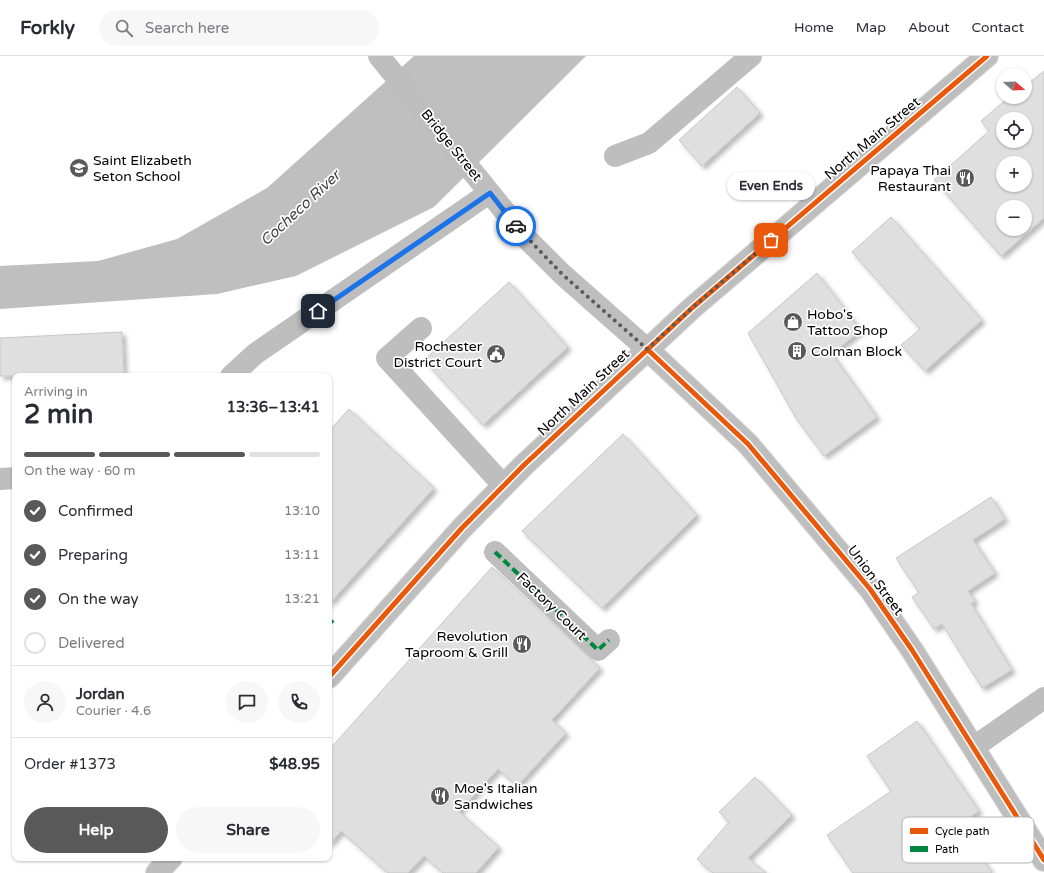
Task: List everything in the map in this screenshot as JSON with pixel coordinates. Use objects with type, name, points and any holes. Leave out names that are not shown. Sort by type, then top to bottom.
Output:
[{"type":"main road","name":"Bridge Street","points":[[379,56],[527,239],[562,274],[647,349]]},
{"type":"main road","points":[[615,156],[649,143],[751,56]]},
{"type":"main road","name":"North Main Street","points":[[332,674],[462,528],[504,485],[647,349],[702,299],[987,56]]},
{"type":"main road","points":[[234,373],[255,354],[485,187]]},
{"type":"main road","points":[[421,328],[387,358],[504,485]]},
{"type":"main road","name":"Union Street","points":[[647,349],[748,444],[841,553],[892,620],[1017,817]]},
{"type":"main road","points":[[0,478],[12,478]]},
{"type":"main road","name":"Factory Court","points":[[495,552],[598,650],[609,640]]},
{"type":"main road","points":[[974,747],[1044,698]]},
{"type":"main road","name":"Union Street","points":[[1034,844],[1044,860]]},
{"type":"main road","points":[[158,873],[168,861]]},
{"type":"water","name":"Cocheco River","points":[[414,56],[586,56],[434,207],[296,276],[217,294],[0,309],[0,266],[98,261],[177,239],[267,188]]},
{"type":"building","points":[[1044,71],[1044,218],[1032,229],[1032,200],[996,200],[996,236],[1024,236],[1001,256],[934,180],[989,131],[981,121],[1001,104],[1032,104],[1032,80]]},
{"type":"building","points":[[737,87],[760,113],[702,166],[679,140]]},
{"type":"building","points":[[891,217],[982,320],[925,371],[901,345],[920,329],[852,252]]},
{"type":"building","name":"Colman Block","points":[[817,273],[861,330],[832,354],[877,417],[824,456],[796,418],[748,333]]},
{"type":"building","name":"Rochester District Court","points":[[509,282],[568,347],[483,425],[424,360]]},
{"type":"building","points":[[122,332],[124,373],[12,373],[12,376],[0,376],[0,338]]},
{"type":"building","points":[[349,409],[434,488],[332,601],[332,428]]},
{"type":"building","points":[[623,434],[697,515],[602,608],[522,531]]},
{"type":"building","points":[[991,497],[1005,519],[973,540],[995,573],[968,591],[975,601],[971,604],[1012,670],[982,688],[942,624],[934,629],[912,597],[919,593],[896,558]]},
{"type":"building","points":[[492,567],[600,668],[552,720],[566,733],[517,786],[498,769],[459,812],[499,847],[476,873],[443,873],[424,856],[408,873],[388,873],[341,831],[332,842],[332,747]]},
{"type":"building","points":[[917,721],[979,811],[970,817],[902,817],[902,863],[985,863],[992,873],[853,873],[827,835],[891,791],[867,756]]},
{"type":"building","points":[[755,777],[792,815],[748,858],[766,873],[713,873],[697,859],[729,822],[719,812]]},
{"type":"marked path","points":[[495,552],[598,650],[609,640]]},
{"type":"cycle path","points":[[332,674],[462,528],[524,465],[692,308],[987,56]]},
{"type":"cycle path","points":[[647,349],[748,444],[870,589],[912,650],[1017,817]]},
{"type":"cycle path","points":[[1034,844],[1044,860]]},
{"type":"way so far","points":[[516,226],[562,274],[647,349],[771,240]]},
{"type":"place","name":"Saint Elizabeth Seton School","points":[[79,168]]},
{"type":"place","name":"Papaya Thai Restaurant","points":[[965,178]]},
{"type":"place","name":"Even Ends","points":[[771,240]]},
{"type":"place","name":"Hobo's Tattoo Shop","points":[[793,322]]},
{"type":"place","name":"Colman Block","points":[[797,351]]},
{"type":"place","name":"Rochester District Court","points":[[496,354]]},
{"type":"place","name":"Revolution Taproom & Grill","points":[[522,644]]},
{"type":"place","name":"Moe's Italian Sandwiches","points":[[440,796]]},
{"type":"route","points":[[318,311],[490,193],[516,226]]}]
